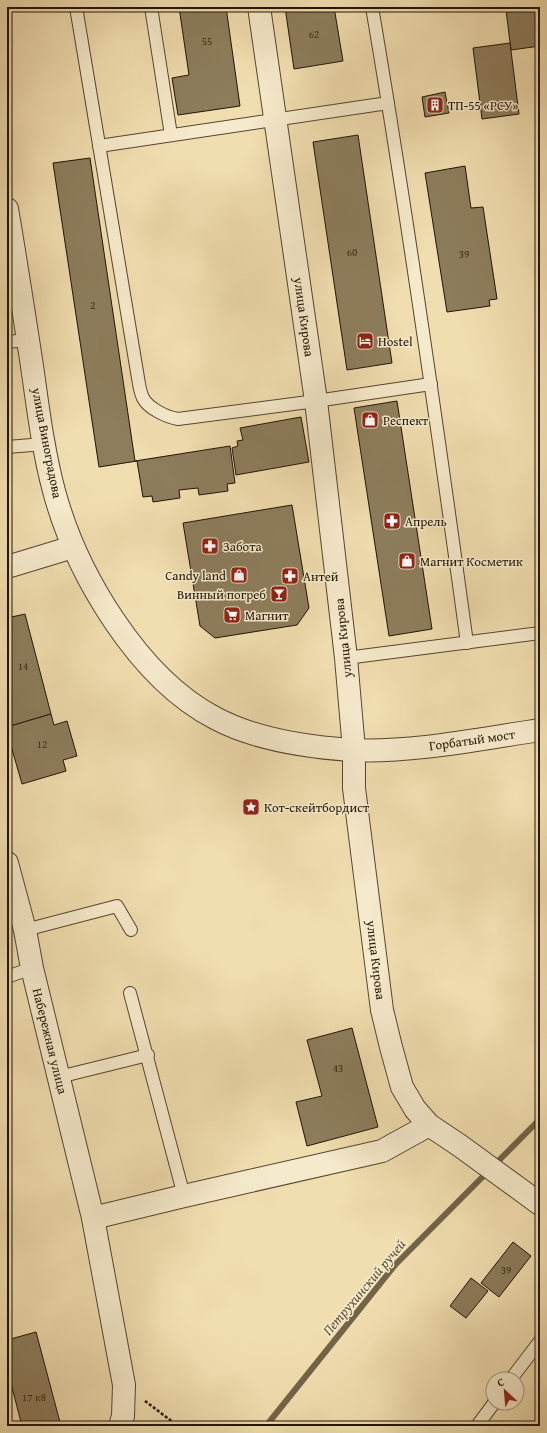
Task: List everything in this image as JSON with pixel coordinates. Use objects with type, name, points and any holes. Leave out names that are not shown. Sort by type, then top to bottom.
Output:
[{"type":"street","name":"улица Кирова","points":[[259,7],[316,401],[346,658],[354,750],[354,788],[382,1010],[390,1047],[402,1086],[415,1109],[429,1125],[540,1204]]},
{"type":"street","name":"улица Виноградова","points":[[7,209],[44,444],[54,491],[66,530],[85,572],[100,598],[124,635],[149,666],[188,702],[215,719],[244,731],[306,745],[354,750]]},
{"type":"street","points":[[7,567],[74,546]]},
{"type":"street","name":"Горбатый мост","points":[[354,750],[404,749],[540,730]]},
{"type":"street","name":"Набережная улица","points":[[7,863],[25,930],[32,968],[93,1218],[124,1385],[123,1416],[120,1426]]},
{"type":"street","points":[[93,1218],[382,1151],[429,1125]]},
{"type":"lane","points":[[76,7],[138,378],[143,398],[161,414],[178,419],[432,384]]},
{"type":"lane","points":[[151,7],[170,135]]},
{"type":"lane","points":[[372,7],[432,384],[467,643]]},
{"type":"lane","points":[[99,146],[388,103]]},
{"type":"lane","points":[[7,342],[28,340]]},
{"type":"lane","points":[[7,447],[44,444]]},
{"type":"lane","points":[[346,658],[540,633]]},
{"type":"lane","points":[[25,930],[117,906],[131,930]]},
{"type":"lane","points":[[7,976],[32,968]]},
{"type":"lane","points":[[130,992],[148,1055],[184,1196]]},
{"type":"lane","points":[[59,1077],[148,1055]]},
{"type":"lane","points":[[517,1371],[540,1341]]},
{"type":"lane","points":[[477,1426],[488,1411]]},
{"type":"path","points":[[124,1385],[178,1426]]},
{"type":"building","points":[[179,7],[226,7],[240,106],[178,115],[172,78],[189,75]]},
{"type":"building","points":[[285,7],[334,7],[343,61],[294,69]]},
{"type":"building","points":[[540,7],[540,46],[511,50],[506,10]]},
{"type":"building","points":[[510,43],[519,114],[482,119],[473,48]]},
{"type":"building","name":"ТП-55 «РСУ»","points":[[445,92],[449,113],[425,117],[422,97]]},
{"type":"building","points":[[358,135],[392,363],[347,370],[313,142]]},
{"type":"building","points":[[90,158],[135,461],[230,446],[235,483],[227,484],[228,491],[199,495],[198,488],[179,490],[180,498],[153,502],[152,496],[143,497],[137,461],[99,467],[53,163]]},
{"type":"building","points":[[465,166],[471,208],[483,207],[497,299],[489,300],[490,306],[447,312],[425,173]]},
{"type":"building","points":[[397,401],[432,629],[389,636],[354,408]]},
{"type":"building","points":[[301,417],[309,462],[236,475],[232,448],[238,446],[237,441],[243,440],[240,428]]},
{"type":"building","points":[[292,505],[309,608],[297,625],[215,638],[200,626],[183,523]]},
{"type":"building","points":[[25,614],[51,714],[7,727],[7,618]]},
{"type":"building","points":[[51,714],[54,725],[67,721],[77,756],[63,760],[66,771],[22,784],[7,732],[7,727]]},
{"type":"building","points":[[352,1028],[378,1127],[307,1146],[296,1102],[322,1096],[307,1040]]},
{"type":"building","points":[[513,1242],[531,1256],[499,1297],[481,1283]]},
{"type":"building","points":[[471,1278],[488,1291],[466,1318],[450,1306]]},
{"type":"building","points":[[36,1332],[61,1426],[22,1426],[7,1368],[7,1340]]},
{"type":"waterway","name":"Петрухинский ручей","points":[[266,1426],[395,1265],[540,1119]]},
{"type":"place","name":"ТП-55 «РСУ»","points":[[435,105]]},
{"type":"place","name":"Hostel","points":[[365,341]]},
{"type":"place","name":"Респект","points":[[370,420]]},
{"type":"place","name":"Апрель","points":[[392,521]]},
{"type":"place","name":"Забота","points":[[210,546]]},
{"type":"place","name":"Магнит Косметик","points":[[407,561]]},
{"type":"place","name":"Candy land","points":[[239,575]]},
{"type":"place","name":"Антей","points":[[290,576]]},
{"type":"place","name":"Винный погреб","points":[[279,594]]},
{"type":"place","name":"Магнит","points":[[232,615]]},
{"type":"place","name":"Кот-скейтбордист","points":[[251,807]]}]
